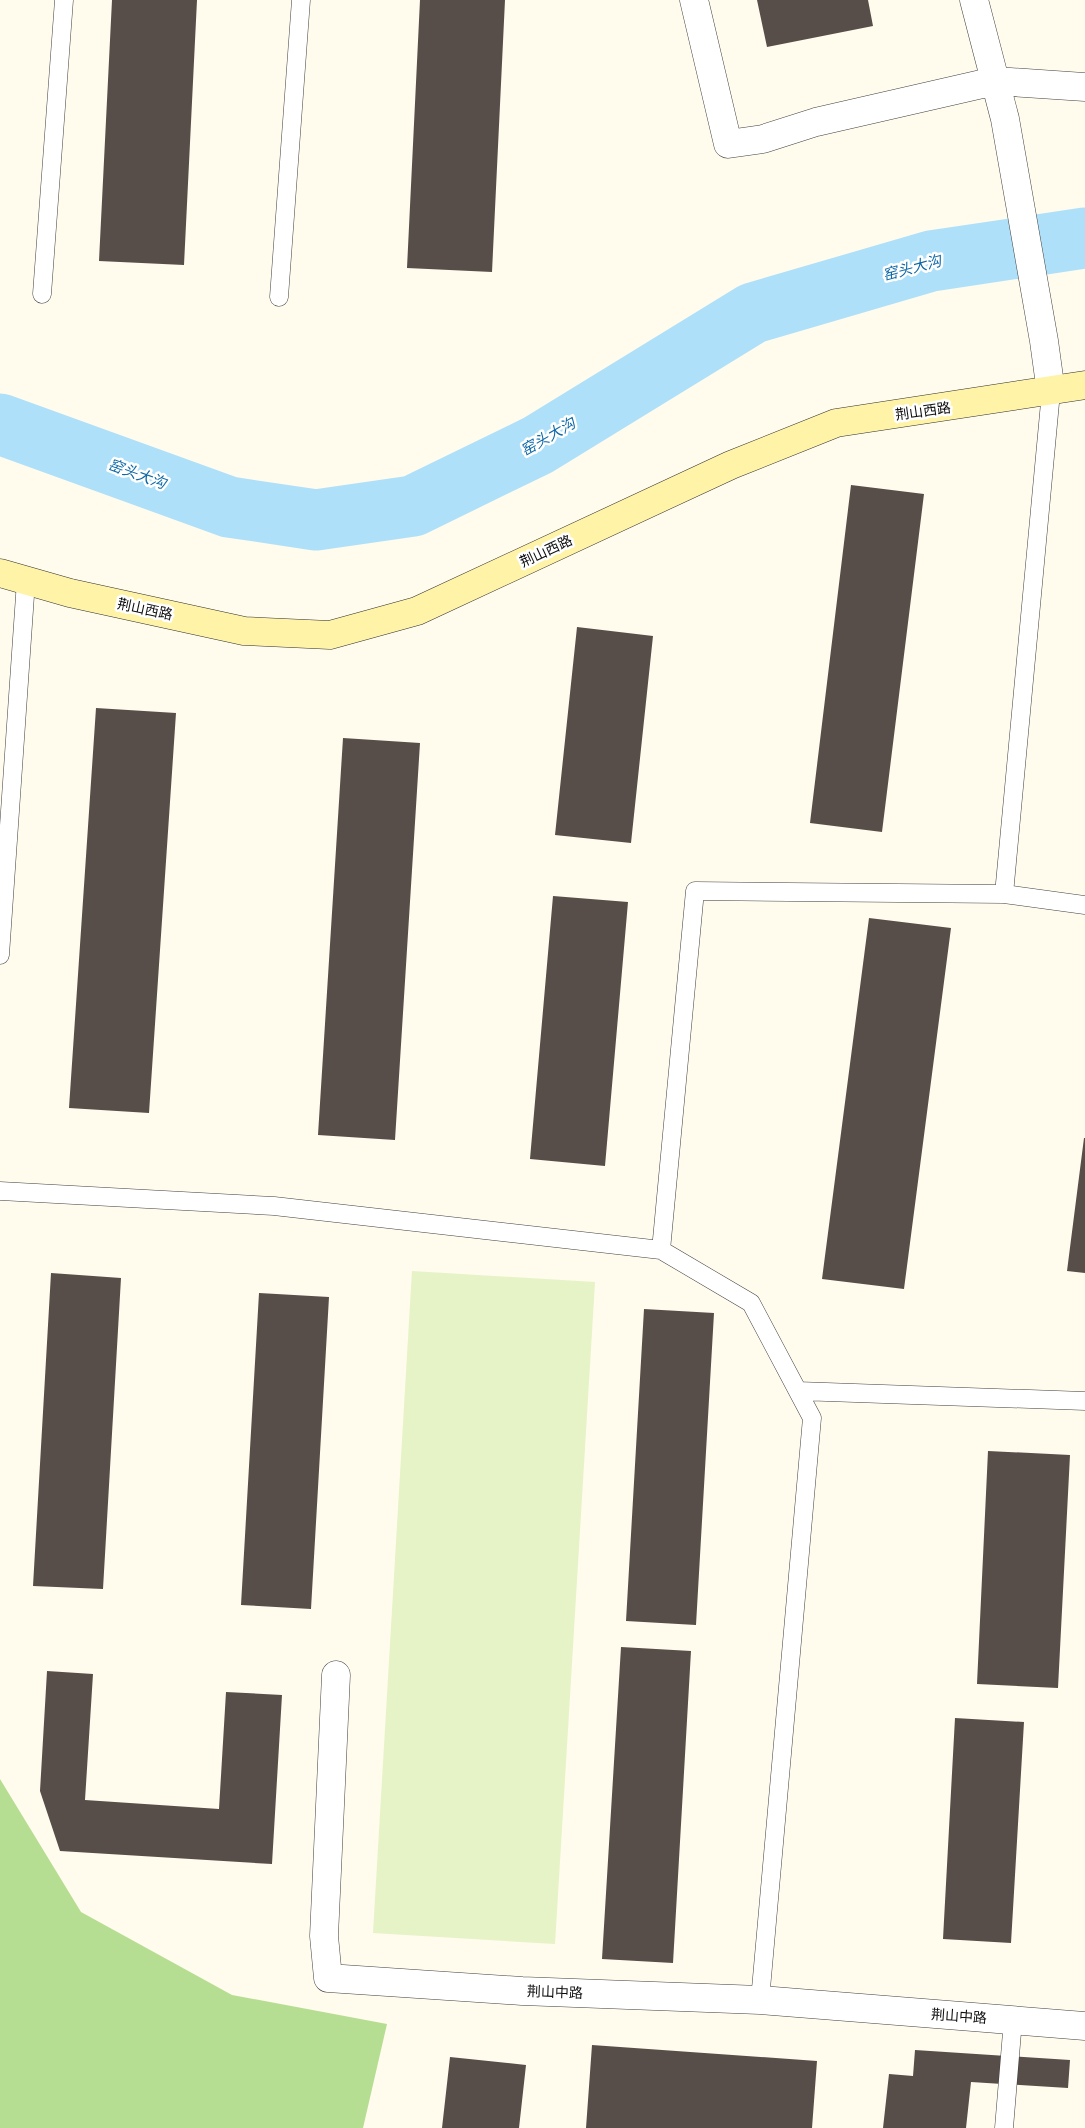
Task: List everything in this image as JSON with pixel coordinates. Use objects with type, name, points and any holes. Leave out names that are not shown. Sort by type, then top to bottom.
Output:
[{"type":"street","points":[[694,0],[728,144],[763,139],[816,122],[995,81],[1085,87]]},
{"type":"street","points":[[974,0],[1005,119],[1044,341],[1051,392]]},
{"type":"street","name":"荆山西路","points":[[0,573],[70,593],[244,631],[330,635],[417,611],[731,465],[836,423],[1051,392],[1085,385]]},
{"type":"street","name":"荆山中路","points":[[336,1675],[324,1936],[328,1978],[522,1991],[760,2000],[1085,2026]]},
{"type":"lane","points":[[42,294],[64,0]]},
{"type":"lane","points":[[279,297],[301,0]]},
{"type":"lane","points":[[1004,894],[1051,392]]},
{"type":"lane","points":[[0,955],[26,581]]},
{"type":"lane","points":[[661,1250],[695,891],[1004,894],[1085,905]]},
{"type":"lane","points":[[0,1191],[274,1206],[661,1250],[751,1303],[812,1418],[760,2000]]},
{"type":"lane","points":[[798,1391],[1085,1401]]},
{"type":"lane","points":[[1004,2128],[1013,2020]]},
{"type":"green space","points":[[412,1271],[595,1282],[555,1944],[373,1933]]},
{"type":"green space","points":[[0,1779],[81,1912],[232,1995],[387,2024],[363,2128],[0,2128]]},
{"type":"building","points":[[112,0],[197,0],[184,265],[99,261]]},
{"type":"building","points":[[420,0],[505,0],[492,272],[407,268]]},
{"type":"building","points":[[757,0],[868,0],[873,26],[767,47]]},
{"type":"building","points":[[851,485],[924,494],[882,832],[810,823]]},
{"type":"building","points":[[577,627],[653,636],[631,843],[555,835]]},
{"type":"building","points":[[96,708],[176,713],[149,1113],[69,1108]]},
{"type":"building","points":[[343,738],[420,743],[395,1140],[318,1135]]},
{"type":"building","points":[[553,896],[628,902],[605,1166],[530,1159]]},
{"type":"building","points":[[869,918],[951,928],[904,1289],[822,1279]]},
{"type":"building","points":[[1085,1138],[1085,1273],[1067,1271]]},
{"type":"building","points":[[51,1273],[121,1278],[103,1589],[33,1586]]},
{"type":"building","points":[[259,1293],[329,1297],[311,1609],[241,1605]]},
{"type":"building","points":[[644,1309],[714,1313],[696,1625],[626,1621]]},
{"type":"building","points":[[988,1451],[1070,1455],[1058,1688],[977,1684]]},
{"type":"building","points":[[621,1647],[691,1651],[673,1963],[602,1959]]},
{"type":"building","points":[[47,1671],[93,1674],[85,1800],[219,1809],[226,1692],[282,1695],[272,1864],[60,1851],[40,1791]]},
{"type":"building","points":[[955,1718],[1024,1722],[1011,1943],[943,1939]]},
{"type":"building","points":[[592,2045],[817,2061],[812,2128],[586,2128]]},
{"type":"building","points":[[915,2050],[1070,2060],[1068,2088],[971,2082],[966,2128],[883,2128],[889,2074],[913,2076]]},
{"type":"building","points":[[450,2057],[526,2065],[519,2128],[442,2128]]},
{"type":"waterway","name":"窑头大沟","points":[[0,424],[229,507],[316,520],[413,506],[538,445],[753,313],[931,261],[1085,238]]}]
